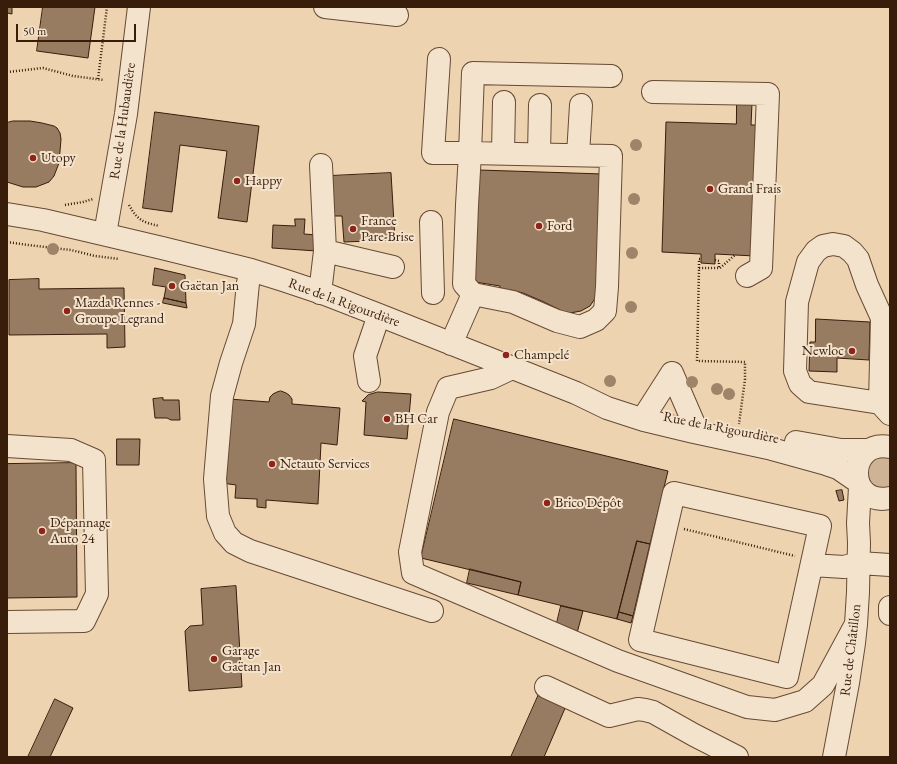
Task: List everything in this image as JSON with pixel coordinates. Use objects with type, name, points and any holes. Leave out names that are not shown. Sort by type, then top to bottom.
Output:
[{"type":"street","name":"Rue de la Hubaudière","points":[[105,234],[126,114],[139,7]]},
{"type":"street","points":[[325,7],[397,15]]},
{"type":"street","points":[[439,59],[434,153],[470,153],[538,154],[611,156],[607,287],[604,311],[596,320],[580,327],[557,321],[514,302],[473,294],[464,284],[464,267],[470,153],[473,73],[611,76]]},
{"type":"street","points":[[653,92],[768,94],[761,268],[747,276]]},
{"type":"street","points":[[503,154],[504,102]]},
{"type":"street","points":[[538,154],[540,104]]},
{"type":"street","points":[[578,155],[581,105]]},
{"type":"street","points":[[320,165],[325,252],[320,293]]},
{"type":"street","name":"Rue de la Rigourdière","points":[[7,214],[43,220],[105,234],[251,270],[379,315],[576,393],[607,408],[644,420],[768,448],[838,468],[874,498],[890,499]]},
{"type":"street","points":[[432,222],[433,293]]},
{"type":"street","name":"Rue de la Rigourdière","points":[[7,229],[68,237],[105,234]]},
{"type":"street","points":[[833,244],[844,246],[852,252],[858,260],[867,285],[882,318],[885,408],[810,392],[800,384],[795,371],[797,302],[808,262],[816,251],[823,246],[833,244]]},
{"type":"street","points":[[325,252],[393,267]]},
{"type":"street","points":[[432,266],[464,267]]},
{"type":"street","points":[[251,270],[248,283],[244,324],[222,396],[215,479],[218,516],[225,533],[234,543],[250,551],[432,611]]},
{"type":"street","points":[[451,344],[473,294]]},
{"type":"street","points":[[369,380],[365,356],[379,315]]},
{"type":"street","points":[[512,368],[491,378],[448,388],[438,412],[410,552],[414,573],[618,661],[747,707],[775,710],[805,701],[823,685],[856,624]]},
{"type":"street","points":[[647,412],[672,374],[694,424]]},
{"type":"street","name":"Rue de la Rigourdière","points":[[576,393],[694,424],[738,432],[841,450],[884,447]]},
{"type":"street","points":[[7,446],[71,450],[94,460],[97,594],[84,621],[7,622]]},
{"type":"street","name":"Rue de Châtillon","points":[[834,757],[848,683],[856,624],[859,553],[859,484],[856,475],[858,464],[864,454],[884,447]]},
{"type":"street","points":[[674,493],[820,526],[787,677],[640,640],[668,525],[674,493]]},
{"type":"street","name":"Rue de Châtillon","points":[[859,553],[866,526],[872,517],[890,499]]},
{"type":"street","points":[[813,562],[844,568],[859,553],[890,565]]},
{"type":"street","points":[[890,607],[890,614]]},
{"type":"street","points":[[546,687],[609,716],[638,709],[653,712],[737,757]]},
{"type":"path","points":[[98,79],[107,7]]},
{"type":"path","points":[[7,72],[43,68],[73,76],[104,80]]},
{"type":"path","points":[[699,268],[719,268],[735,255]]},
{"type":"path","points":[[701,259],[699,259],[697,361],[745,362],[745,379],[738,432]]},
{"type":"path","points":[[715,260],[719,260],[719,268]]},
{"type":"path","points":[[668,525],[807,559],[813,562]]},
{"type":"shaded area","points":[[878,458],[890,459],[890,488],[883,489],[872,485],[869,482],[867,469],[871,462]]},
{"type":"building","points":[[7,7],[12,7],[12,14],[7,13]]},
{"type":"building","points":[[43,7],[95,7],[88,58],[37,51]]},
{"type":"building","name":"Grand Frais","points":[[737,102],[752,103],[751,125],[759,125],[755,256],[715,254],[715,264],[701,263],[701,254],[662,252],[666,122],[736,124]]},
{"type":"building","name":"Happy","points":[[155,112],[259,126],[247,222],[218,218],[227,151],[180,145],[172,212],[143,208]]},
{"type":"building","name":"Utopy","points":[[13,121],[30,121],[54,126],[60,133],[59,163],[54,176],[49,182],[36,187],[23,187],[7,182],[7,123]]},
{"type":"building","name":"Ford","points":[[479,170],[603,174],[596,297],[590,306],[581,311],[570,313],[570,315],[559,312],[560,310],[523,293],[500,288],[500,286],[475,282]]},
{"type":"building","points":[[391,173],[395,240],[344,242],[342,216],[332,216],[330,176]]},
{"type":"building","points":[[295,219],[305,219],[304,234],[317,235],[317,251],[272,248],[273,225],[295,226]]},
{"type":"building","name":"Gaëtan Jan","points":[[155,268],[185,275],[186,303],[164,298],[166,287],[153,285]]},
{"type":"building","name":"Mazda Rennes - Groupe Legrand","points":[[39,279],[39,289],[124,288],[125,347],[107,348],[107,334],[9,335],[9,280]]},
{"type":"building","points":[[164,298],[186,303],[187,308],[163,303]]},
{"type":"building","points":[[816,319],[870,322],[869,360],[837,358],[837,372],[809,371],[810,342],[815,342]]},
{"type":"building","name":"Netauto Services","points":[[281,391],[289,395],[292,399],[292,404],[340,408],[337,445],[321,443],[318,504],[266,500],[266,508],[257,507],[257,499],[235,498],[236,485],[222,483],[229,399],[269,402],[270,397],[273,394]]},
{"type":"building","name":"BH Car","points":[[378,392],[411,394],[407,439],[364,435],[366,402],[362,401],[368,395]]},
{"type":"building","points":[[163,398],[163,400],[179,400],[180,420],[155,418],[153,399]]},
{"type":"building","name":"Brico Dépôt","points":[[454,419],[668,471],[650,544],[637,541],[617,619],[518,595],[521,582],[421,558]]},
{"type":"building","points":[[117,439],[140,439],[139,465],[117,465]]},
{"type":"building","name":"Dépannage Auto 24","points":[[76,463],[77,597],[7,598],[7,464]]},
{"type":"building","points":[[842,490],[844,500],[839,501],[836,491]]},
{"type":"building","points":[[637,541],[650,544],[633,616],[619,612]]},
{"type":"building","points":[[470,569],[521,582],[518,595],[467,583]]},
{"type":"building","name":"Garage Gaëtan Jan","points":[[236,586],[242,687],[189,691],[185,631],[190,626],[203,625],[201,589]]},
{"type":"building","points":[[561,606],[583,611],[577,633],[556,627]]},
{"type":"building","points":[[619,612],[633,616],[631,623],[617,619]]},
{"type":"building","points":[[539,694],[566,706],[544,757],[511,757]]},
{"type":"building","points":[[55,699],[73,708],[50,757],[28,757]]},
{"type":"place","name":"Utopy","points":[[33,158]]},
{"type":"place","name":"Happy","points":[[237,181]]},
{"type":"place","name":"Grand Frais","points":[[710,189]]},
{"type":"place","name":"Ford","points":[[539,226]]},
{"type":"place","name":"France Pare-Brise","points":[[353,229]]},
{"type":"place","name":"Gaëtan Jan","points":[[172,286]]},
{"type":"place","name":"Mazda Rennes - Groupe Legrand","points":[[67,311]]},
{"type":"place","name":"Newloc","points":[[852,351]]},
{"type":"place","name":"Champelé","points":[[506,355]]},
{"type":"place","name":"BH Car","points":[[387,419]]},
{"type":"place","name":"Netauto Services","points":[[272,464]]},
{"type":"place","name":"Brico Dépôt","points":[[547,503]]},
{"type":"place","name":"Dépannage Auto 24","points":[[42,531]]},
{"type":"place","name":"Garage Gaëtan Jan","points":[[214,659]]}]
